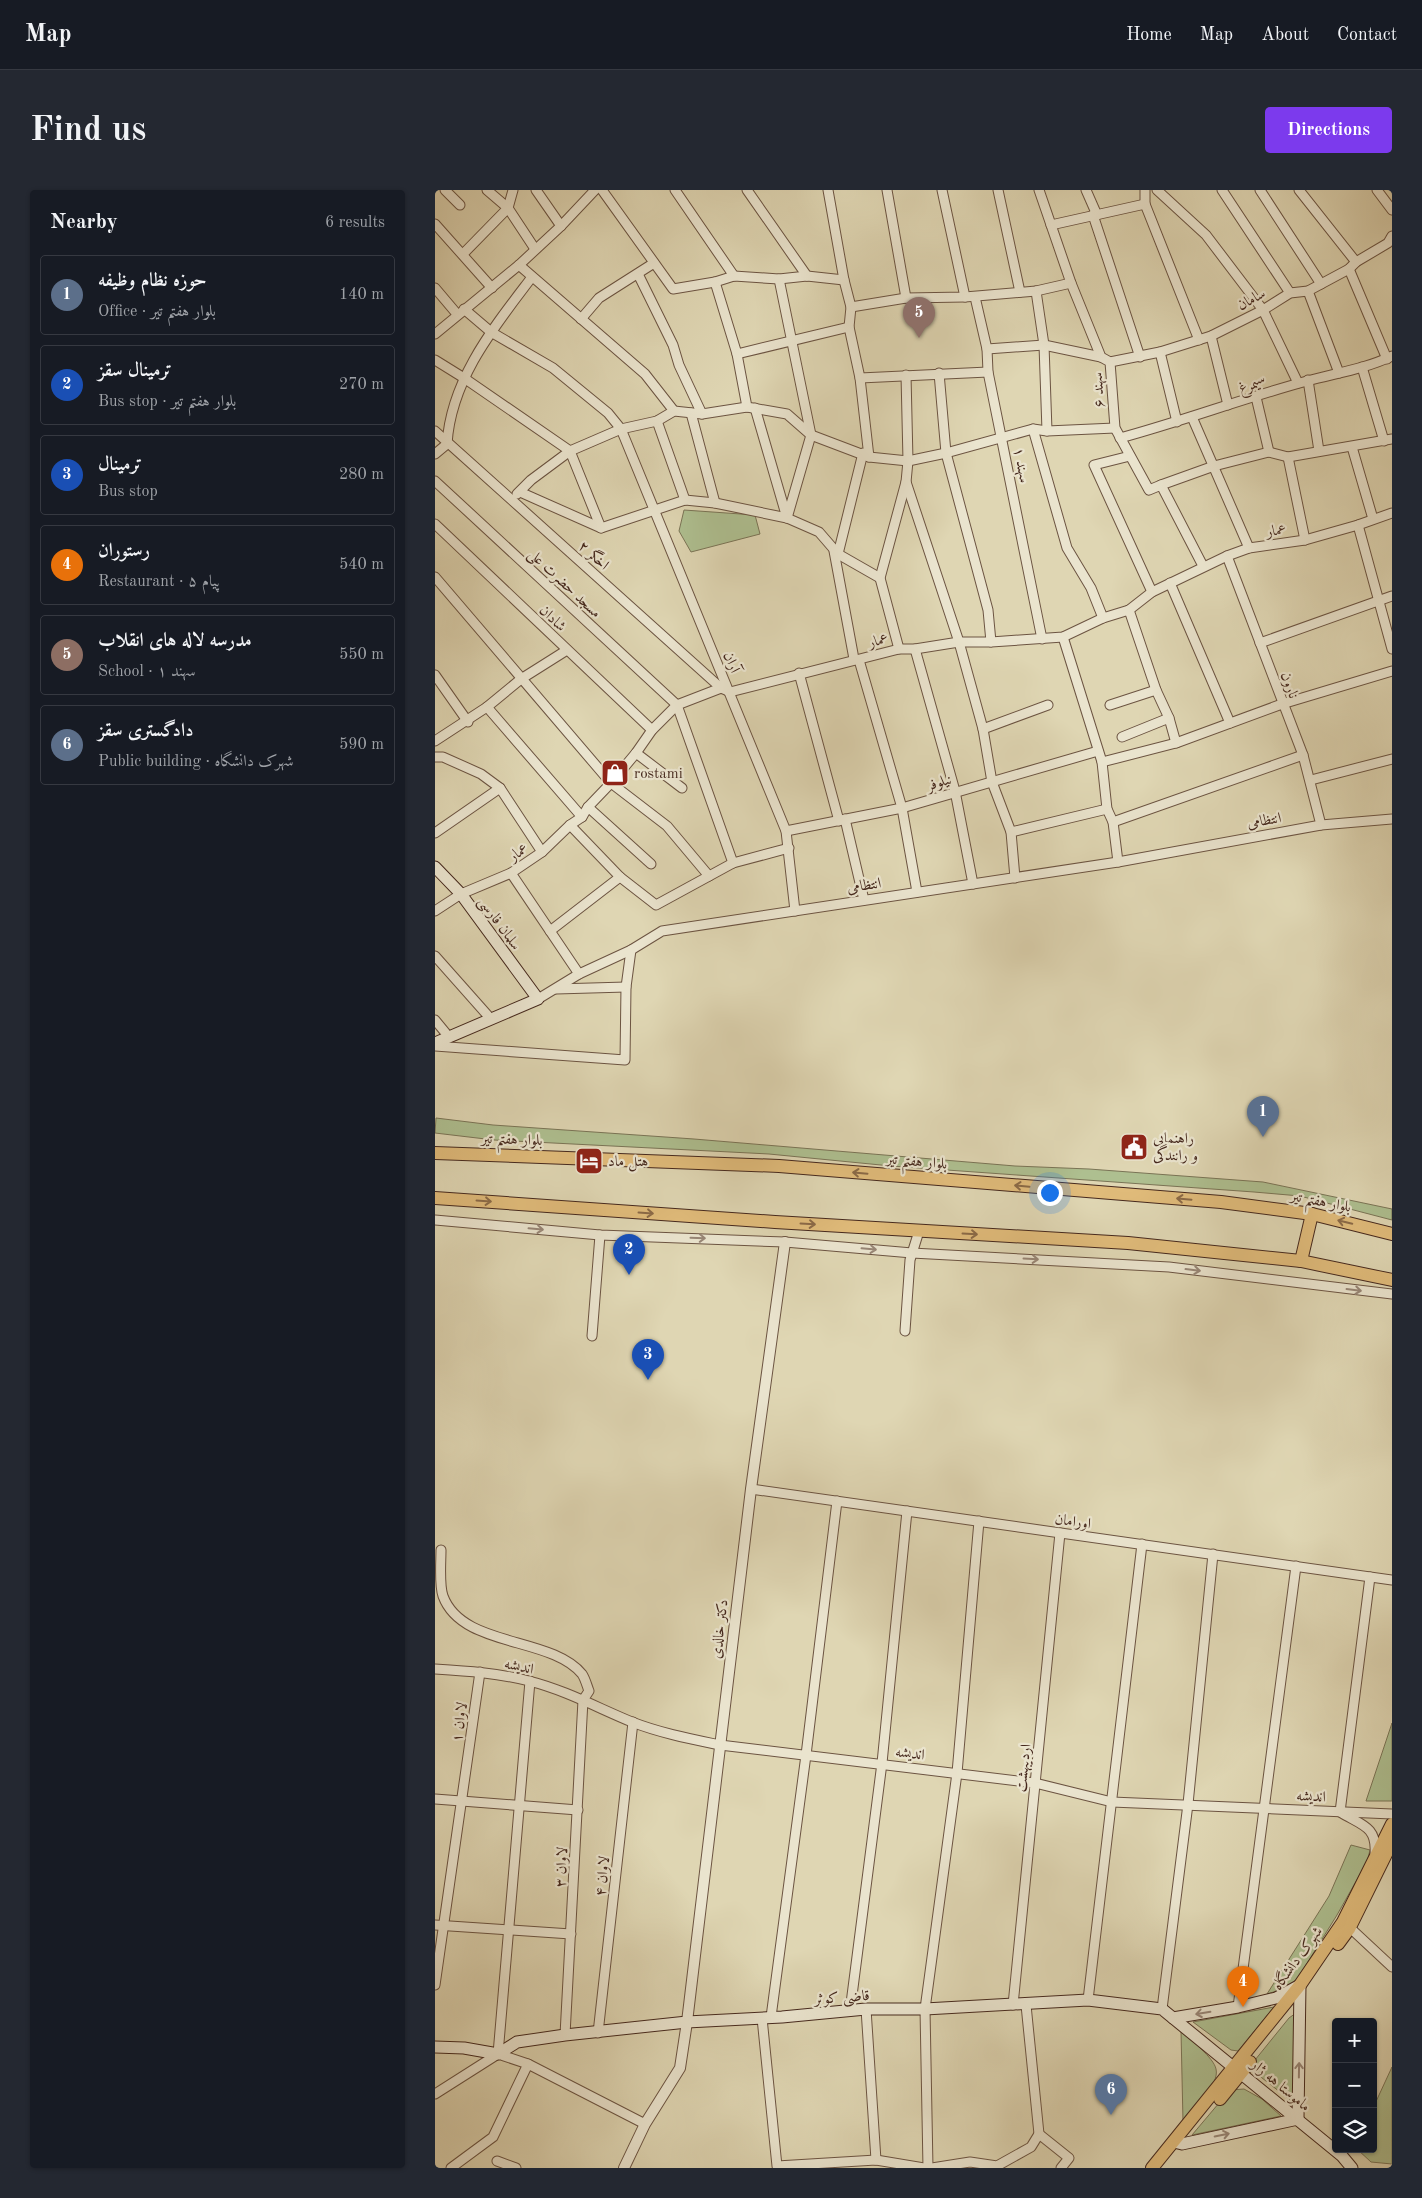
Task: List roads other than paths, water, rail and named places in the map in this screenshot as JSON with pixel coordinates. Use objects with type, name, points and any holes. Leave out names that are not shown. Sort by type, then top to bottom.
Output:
[{"type":"main road","name":"سلمان فارسی","points":[[435,867],[461,894],[538,1000]]},
{"type":"main road","name":"انتظامی","points":[[435,1045],[490,1018],[538,1000]]},
{"type":"main road","name":"بلوار هفتم تیر","points":[[435,1153],[779,1166],[1221,1202],[1312,1214],[1392,1234]]},
{"type":"main road","points":[[435,1198],[919,1231],[1128,1243],[1301,1261],[1392,1280]]},
{"type":"main road","points":[[1301,1261],[1312,1214]]},
{"type":"main road","name":"شهرک دانشگاه","points":[[1152,2168],[1178,2143],[1238,2069],[1300,1990],[1347,1924],[1375,1857],[1392,1824]]},
{"type":"main road","points":[[1347,1924],[1392,1842]]},
{"type":"main road","points":[[1162,2168],[1178,2143],[1298,2119],[1300,1990],[1238,2007],[1173,2018]]},
{"type":"main road","name":"قاضی کوثر","points":[[498,2054],[517,2042],[565,2036],[687,2022],[767,2018],[866,2009],[1026,2005],[1088,2000],[1162,2009]]},
{"type":"main road","points":[[1162,2009],[1238,2069]]},
{"type":"main road","points":[[435,2047],[464,2048],[498,2054]]},
{"type":"main road","name":"ماموستا هه ژار","points":[[1238,2069],[1342,2156],[1352,2168]]},
{"type":"street","points":[[445,190],[460,205]]},
{"type":"street","points":[[487,190],[508,208],[535,249]]},
{"type":"street","points":[[463,254],[508,208],[513,190]]},
{"type":"street","points":[[536,190],[561,226]]},
{"type":"street","points":[[435,334],[519,265],[561,226],[595,190]]},
{"type":"street","points":[[602,190],[673,289],[715,282],[734,276],[779,279],[807,276],[844,280]]},
{"type":"street","points":[[675,190],[734,276]]},
{"type":"street","points":[[747,190],[807,276]]},
{"type":"street","points":[[828,190],[844,280],[851,307],[849,327],[860,378],[866,455],[836,552],[857,660],[902,808],[917,892]]},
{"type":"street","points":[[887,190],[906,298]]},
{"type":"street","name":"سهند ۱","points":[[942,190],[970,297],[987,349],[988,372],[1042,639]]},
{"type":"street","points":[[998,190],[1020,292]]},
{"type":"street","name":"سهند ۶","points":[[1039,190],[1071,283],[1101,357],[1110,362],[1115,428],[1119,438],[1149,490],[1161,485]]},
{"type":"street","points":[[1086,190],[1140,357]]},
{"type":"street","points":[[1145,190],[1145,204],[1199,340]]},
{"type":"street","points":[[1157,190],[1206,235],[1263,310],[1298,384]]},
{"type":"street","points":[[1221,190],[1291,292]]},
{"type":"street","points":[[1260,190],[1321,284]]},
{"type":"street","points":[[1299,190],[1352,266],[1389,357]]},
{"type":"street","points":[[1377,190],[1391,206]]},
{"type":"street","points":[[1051,225],[1145,204]]},
{"type":"street","points":[[435,224],[492,288]]},
{"type":"street","points":[[1390,239],[1392,252]]},
{"type":"street","name":"سامان","points":[[1110,362],[1160,352],[1211,336],[1263,310],[1291,292],[1308,291],[1321,284],[1352,266],[1390,239]]},
{"type":"street","points":[[581,320],[599,298],[654,263]]},
{"type":"street","points":[[519,265],[645,374],[673,411]]},
{"type":"street","points":[[637,274],[673,345],[679,365],[701,414]]},
{"type":"street","points":[[435,454],[447,444],[449,422],[464,378],[491,332],[532,277]]},
{"type":"street","points":[[779,279],[811,435],[787,518]]},
{"type":"street","points":[[715,282],[751,408],[787,518]]},
{"type":"street","points":[[851,307],[906,298],[970,297],[1036,291],[1071,283]]},
{"type":"street","name":"آران","points":[[435,288],[460,312],[553,368],[608,413],[621,429],[653,511],[730,692],[786,831],[795,912]]},
{"type":"street","points":[[1036,291],[1044,344],[1047,431]]},
{"type":"street","points":[[1308,291],[1339,373]]},
{"type":"street","points":[[737,354],[849,327]]},
{"type":"street","points":[[1211,336],[1228,405]]},
{"type":"street","points":[[987,349],[1044,344],[1101,357]]},
{"type":"street","points":[[1160,352],[1177,422]]},
{"type":"street","name":"سیمرغ","points":[[1119,438],[1177,422],[1308,380],[1362,368],[1389,357]]},
{"type":"street","points":[[435,360],[570,451],[601,528]]},
{"type":"street","points":[[1203,566],[1161,485],[1214,466],[1269,452],[1287,458],[1388,440],[1362,368]]},
{"type":"street","points":[[860,378],[988,372]]},
{"type":"street","points":[[939,373],[946,453],[988,610],[991,642]]},
{"type":"street","points":[[899,649],[881,578],[906,482],[909,461],[906,375]]},
{"type":"street","points":[[1308,380],[1319,451]]},
{"type":"street","points":[[1256,397],[1269,452]]},
{"type":"street","points":[[511,499],[531,480],[570,451],[621,429],[657,421],[673,411],[701,414],[751,408],[787,414],[811,435],[866,455],[909,461],[1033,429],[1047,431],[1115,428]]},
{"type":"street","points":[[691,413],[715,503]]},
{"type":"street","points":[[1192,417],[1249,548]]},
{"type":"street","points":[[657,421],[685,500]]},
{"type":"street","points":[[1033,429],[1067,548],[1091,588],[1103,618]]},
{"type":"street","name":"اخگر ۲","points":[[435,431],[447,444],[721,688]]},
{"type":"street","points":[[1351,447],[1373,518]]},
{"type":"street","points":[[1130,456],[1094,465],[1152,592]]},
{"type":"street","points":[[1287,458],[1305,540]]},
{"type":"street","name":"مسجد حضرت علی","points":[[435,482],[677,705]]},
{"type":"street","points":[[906,482],[959,642],[983,729],[993,782],[1011,832],[1015,878]]},
{"type":"street","points":[[520,492],[601,528],[685,500],[715,503],[787,518],[819,532],[836,552],[881,578]]},
{"type":"street","name":"عمار","points":[[730,692],[899,649],[915,649],[959,642],[1063,638],[1103,618],[1129,610],[1152,592],[1227,556],[1249,548],[1305,540],[1392,513]]},
{"type":"street","name":"شادان","points":[[435,524],[652,730]]},
{"type":"street","points":[[1358,525],[1392,649]]},
{"type":"street","name":"نارون","points":[[1227,556],[1303,756],[1311,780],[1321,825]]},
{"type":"street","points":[[435,577],[611,783],[667,826],[706,877]]},
{"type":"street","points":[[1169,583],[1229,723]]},
{"type":"street","points":[[1260,643],[1392,596]]},
{"type":"street","points":[[1129,610],[1156,690],[1169,718],[1176,743]]},
{"type":"street","points":[[1063,638],[1102,762],[1107,809],[1113,822],[1118,862]]},
{"type":"street","points":[[915,649],[955,791],[973,884]]},
{"type":"street","points":[[435,741],[468,722],[521,679],[567,650]]},
{"type":"street","points":[[1102,762],[1176,743],[1282,704],[1392,671]]},
{"type":"street","points":[[799,673],[864,900]]},
{"type":"street","points":[[435,675],[468,722]]},
{"type":"street","points":[[721,688],[730,692]]},
{"type":"street","name":"عمار","points":[[435,911],[461,894],[511,873],[542,852],[570,825],[582,817],[588,807],[636,753],[652,730],[677,705],[721,688]]},
{"type":"street","points":[[1110,705],[1156,690]]},
{"type":"street","points":[[677,705],[733,863]]},
{"type":"street","points":[[983,729],[1048,705]]},
{"type":"street","points":[[487,707],[582,817]]},
{"type":"street","points":[[1121,737],[1169,718]]},
{"type":"street","name":"نیلوفر","points":[[786,831],[902,808],[1098,750]]},
{"type":"street","points":[[636,753],[682,788]]},
{"type":"street","points":[[1113,822],[1303,756]]},
{"type":"street","points":[[435,764],[439,757],[481,774],[500,788],[542,852]]},
{"type":"street","points":[[1311,780],[1392,759]]},
{"type":"street","points":[[435,834],[500,788]]},
{"type":"street","points":[[588,807],[651,864]]},
{"type":"street","points":[[1011,832],[1107,809]]},
{"type":"street","name":"انتظامی","points":[[538,1000],[579,974],[631,950],[662,931],[1118,862],[1321,825],[1392,819]]},
{"type":"street","points":[[570,825],[620,877],[655,905],[733,863],[789,848]]},
{"type":"street","points":[[511,873],[579,974]]},
{"type":"street","points":[[549,931],[620,877]]},
{"type":"street","points":[[435,1045],[625,1060],[626,987],[631,950]]},
{"type":"street","points":[[435,956],[490,1018]]},
{"type":"street","points":[[556,989],[626,987]]},
{"type":"street","points":[[435,1020],[449,1037]]},
{"type":"street","points":[[435,1220],[600,1234],[785,1242],[912,1253],[1169,1267],[1392,1294]]},
{"type":"street","points":[[905,1331],[910,1260],[919,1231]]},
{"type":"street","points":[[592,1336],[600,1234]]},
{"type":"street","name":"دکتر خالدی","points":[[624,2168],[645,2124],[680,2068],[751,1489],[785,1242]]},
{"type":"street","name":"اورامان","points":[[751,1489],[1392,1580]]},
{"type":"street","points":[[837,1501],[806,1755],[767,2018],[777,2166],[817,2166],[876,2160],[924,2168]]},
{"type":"street","points":[[850,2011],[882,1763],[907,1511]]},
{"type":"street","points":[[928,2168],[925,2009],[957,1773],[979,1521]]},
{"type":"street","name":"اردیبهشت","points":[[1013,2005],[1060,1533]]},
{"type":"street","points":[[1088,2000],[1142,1544]]},
{"type":"street","name":"لاوان ۳","points":[[441,1550],[442,1595],[452,1613],[469,1626],[565,1660],[583,1674],[589,1691],[583,1700],[565,2036]]},
{"type":"street","points":[[1162,2009],[1188,1804],[1213,1554]]},
{"type":"street","points":[[1238,2007],[1296,1566]]},
{"type":"street","points":[[1370,1577],[1340,1812],[1371,1831],[1375,1839],[1375,1857]]},
{"type":"street","name":"اندیشه","points":[[435,1669],[480,1672],[530,1681],[583,1700],[633,1722],[679,1736],[720,1745],[882,1763],[1035,1783],[1112,1802],[1392,1814]]},
{"type":"street","name":"لاوان ۱","points":[[435,1985],[439,1926],[461,1801],[480,1672]]},
{"type":"street","points":[[498,2054],[530,1681]]},
{"type":"street","name":"لاوان ۴","points":[[598,2032],[633,1722]]},
{"type":"street","points":[[435,1800],[578,1810]]},
{"type":"street","points":[[1347,1924],[1392,1967]]},
{"type":"street","points":[[439,1926],[571,1934]]},
{"type":"street","points":[[933,2168],[970,2162],[997,2166],[1031,2147],[1039,2134],[1026,2005]]},
{"type":"street","points":[[866,2009],[876,2160]]},
{"type":"street","points":[[498,2054],[528,2064],[645,2124]]},
{"type":"street","points":[[435,2094],[498,2054]]},
{"type":"street","points":[[451,2168],[493,2137],[528,2064]]},
{"type":"street","points":[[1039,2134],[1069,2158],[1061,2168]]},
{"type":"street","points":[[497,2161],[516,2168]]},
{"type":"place","name":"مدرسه لاله های انقلاب","points":[[919,338]]},
{"type":"place","name":"rostami","points":[[615,773]]},
{"type":"place","name":"حوزه نظام وظیفه","points":[[1263,1137]]},
{"type":"place","name":"راهنمایی و رانندگی","points":[[1134,1147]]},
{"type":"place","name":"هتل ماد","points":[[589,1161]]},
{"type":"place","name":"ترمینال سقز","points":[[629,1275]]},
{"type":"place","name":"ترمینال","points":[[648,1380]]},
{"type":"place","name":"رستوران","points":[[1243,2007]]},
{"type":"place","name":"دادگستری سقز","points":[[1111,2115]]}]
